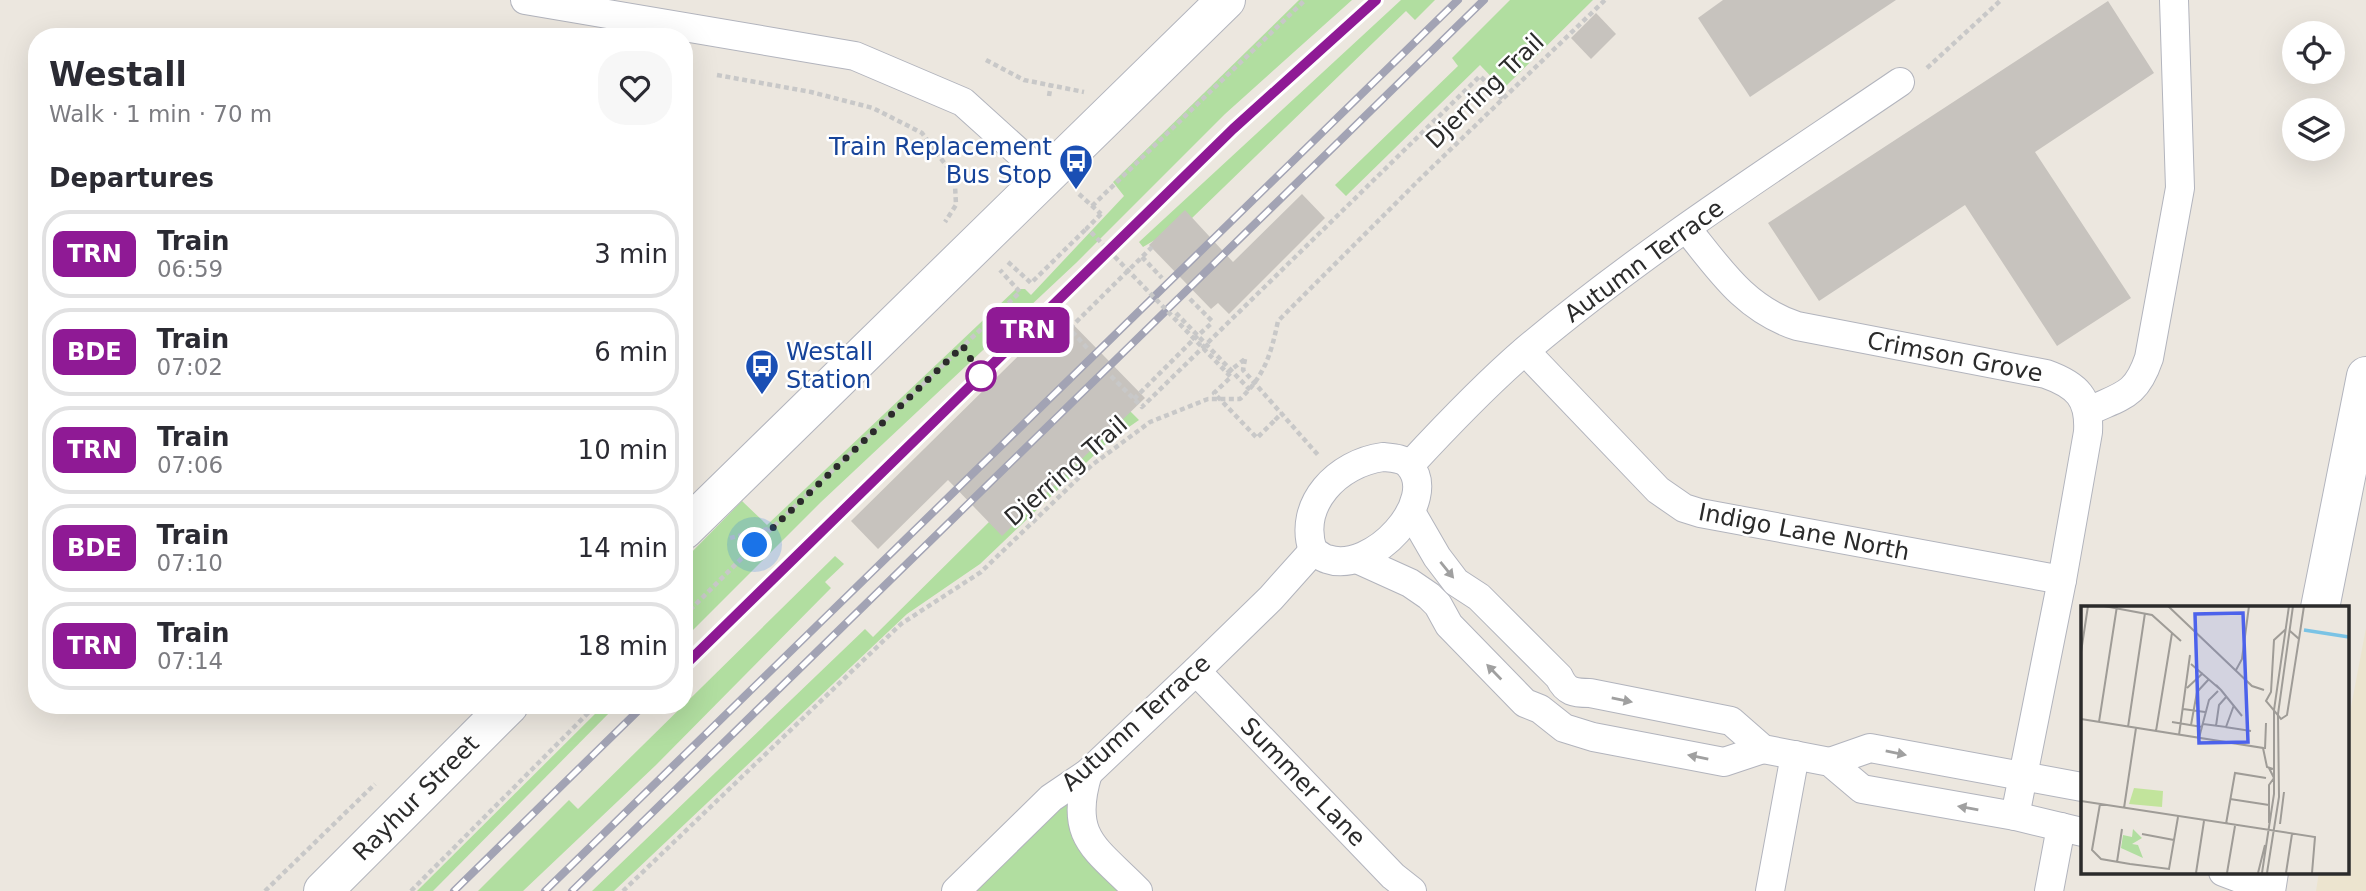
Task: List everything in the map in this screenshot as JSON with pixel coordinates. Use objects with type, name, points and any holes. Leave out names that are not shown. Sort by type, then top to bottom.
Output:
[{"type":"main road","points":[[693,521],[1226,0]]},
{"type":"main road","points":[[2320,606],[2366,376]]},
{"type":"main road","name":"Rayhur Street","points":[[323,891],[500,714]]},
{"type":"street","points":[[526,0],[690,28]]},
{"type":"street","points":[[2015,816],[2062,580],[2088,432],[2089,411],[2128,393],[2138,384],[2149,358],[2180,188],[2174,0]]},
{"type":"street","points":[[693,28],[855,56],[963,102],[1045,176]]},
{"type":"street","name":"Autumn Terrace","points":[[1410,465],[1456,415],[1563,320],[1687,229],[1910,78]]},
{"type":"street","name":"Crimson Grove","points":[[1687,229],[1738,289],[1766,313],[1780,320],[2046,374],[2074,387],[2089,411]]},
{"type":"street","name":"Indigo Lane North","points":[[1525,351],[1658,490],[1685,508],[2062,580]]},
{"type":"street","points":[[1383,457],[1402,460],[1410,465],[1416,492],[1411,512],[1393,537],[1357,559],[1341,562],[1327,559],[1313,551],[1308,526],[1313,509],[1336,477],[1369,459],[1383,457]]},
{"type":"street","points":[[1411,512],[1437,557],[1456,582],[1479,597],[1559,677],[1568,690],[1731,721],[1763,749]]},
{"type":"street","name":"Autumn Terrace","points":[[956,891],[1051,798],[1088,773],[1196,671],[1271,598],[1313,551]]},
{"type":"street","points":[[1357,559],[1410,583],[1429,596],[1438,605],[1449,625],[1525,703],[1540,709],[1564,728],[1593,737],[1724,762],[1763,749],[1795,755],[1830,762],[1863,789],[2072,829],[2049,891]]},
{"type":"street","name":"Summer Lane","points":[[1196,671],[1393,876],[1412,891]]},
{"type":"street","points":[[1830,762],[1870,748],[2081,787]]},
{"type":"street","points":[[1770,891],[1795,755]]},
{"type":"street","points":[[1088,773],[1080,798],[1082,826],[1093,845],[1138,891]]},
{"type":"street","points":[[2231,874],[2267,883]]},
{"type":"path","points":[[1092,206],[1305,0]]},
{"type":"path","name":"Djerring Trail","points":[[624,891],[901,624],[981,572],[1092,466],[1150,422],[1208,399],[1240,399],[1250,390],[1262,374],[1278,321],[1605,0]]},
{"type":"path","points":[[1910,78],[2001,0]]},
{"type":"path","points":[[986,60],[1024,80],[1051,84],[1049,96]]},
{"type":"path","points":[[717,75],[811,92],[873,107],[922,134],[951,172],[955,185],[956,205],[944,223]]},
{"type":"path","points":[[1111,376],[1142,407],[1479,76],[1503,99]]},
{"type":"path","points":[[693,608],[773,527],[1020,292],[999,270],[1009,261],[1031,284],[1101,214]]},
{"type":"path","points":[[1087,228],[1231,377],[1214,393],[1257,438],[1282,413]]},
{"type":"path","points":[[1070,328],[1152,247]]},
{"type":"path","points":[[1142,257],[1162,278]]},
{"type":"path","points":[[1134,399],[1213,322],[1190,299]]},
{"type":"path","points":[[1055,313],[1088,349]]},
{"type":"path","points":[[1176,313],[1250,390]]},
{"type":"path","points":[[1227,373],[1245,359],[1243,370],[1336,477]]},
{"type":"path","points":[[411,891],[587,714]]},
{"type":"path","points":[[265,891],[383,776]]},
{"type":"shaded area","points":[[2366,628],[2366,891],[2316,891],[2319,874],[2348,874],[2348,723]]},
{"type":"green space","points":[[1299,0],[1352,0],[1225,114],[1076,263],[821,502],[693,630],[693,551],[742,501],[767,525],[1016,289],[1025,289],[1031,295],[1124,196],[1113,182]]},
{"type":"green space","points":[[1401,0],[1435,0],[1415,20],[1406,11],[1192,218],[1143,247],[1139,242]]},
{"type":"green space","points":[[1510,0],[1593,0],[1503,89],[1480,65],[1346,196],[1335,185],[1458,66],[1452,58]]},
{"type":"green space","points":[[1130,411],[1139,420],[1109,441],[980,564],[907,614],[614,891],[592,891],[865,629],[873,637],[989,522]]},
{"type":"green space","points":[[835,556],[844,564],[825,582],[831,588],[656,765],[523,891],[478,891],[569,800],[578,809],[675,714],[693,714],[693,696]]},
{"type":"green space","points":[[595,714],[608,714],[433,891],[417,891]]},
{"type":"green space","points":[[1067,800],[1128,891],[967,891]]},
{"type":"building","points":[[1723,0],[1896,0],[1750,97],[1698,18]]},
{"type":"building","points":[[2108,1],[2154,73],[2035,152],[2131,298],[2057,346],[1965,205],[1819,301],[1768,223]]},
{"type":"building","points":[[1596,13],[1616,34],[1591,59],[1571,38]]},
{"type":"building","points":[[1302,194],[1325,218],[1229,314],[1218,303],[1211,309],[1149,245],[1185,210],[1233,262]]},
{"type":"building","points":[[1062,313],[1145,398],[1002,536],[948,480],[878,549],[851,521]]},
{"type":"railway","points":[[693,657],[1233,129],[1376,0]]},
{"type":"railway","points":[[545,891],[1458,0]]},
{"type":"railway","points":[[572,891],[1484,0]]},
{"type":"railway","points":[[454,891],[635,714]]},
{"type":"train","name":"TRN","points":[[693,657],[1233,129],[1376,0]]},
{"type":"place","name":"Train Replacement Bus Stop","points":[[1076,191]]},
{"type":"place","name":"Westall Station","points":[[762,396]]},
{"type":"route","points":[[755,545],[963,346],[981,376]]}]
